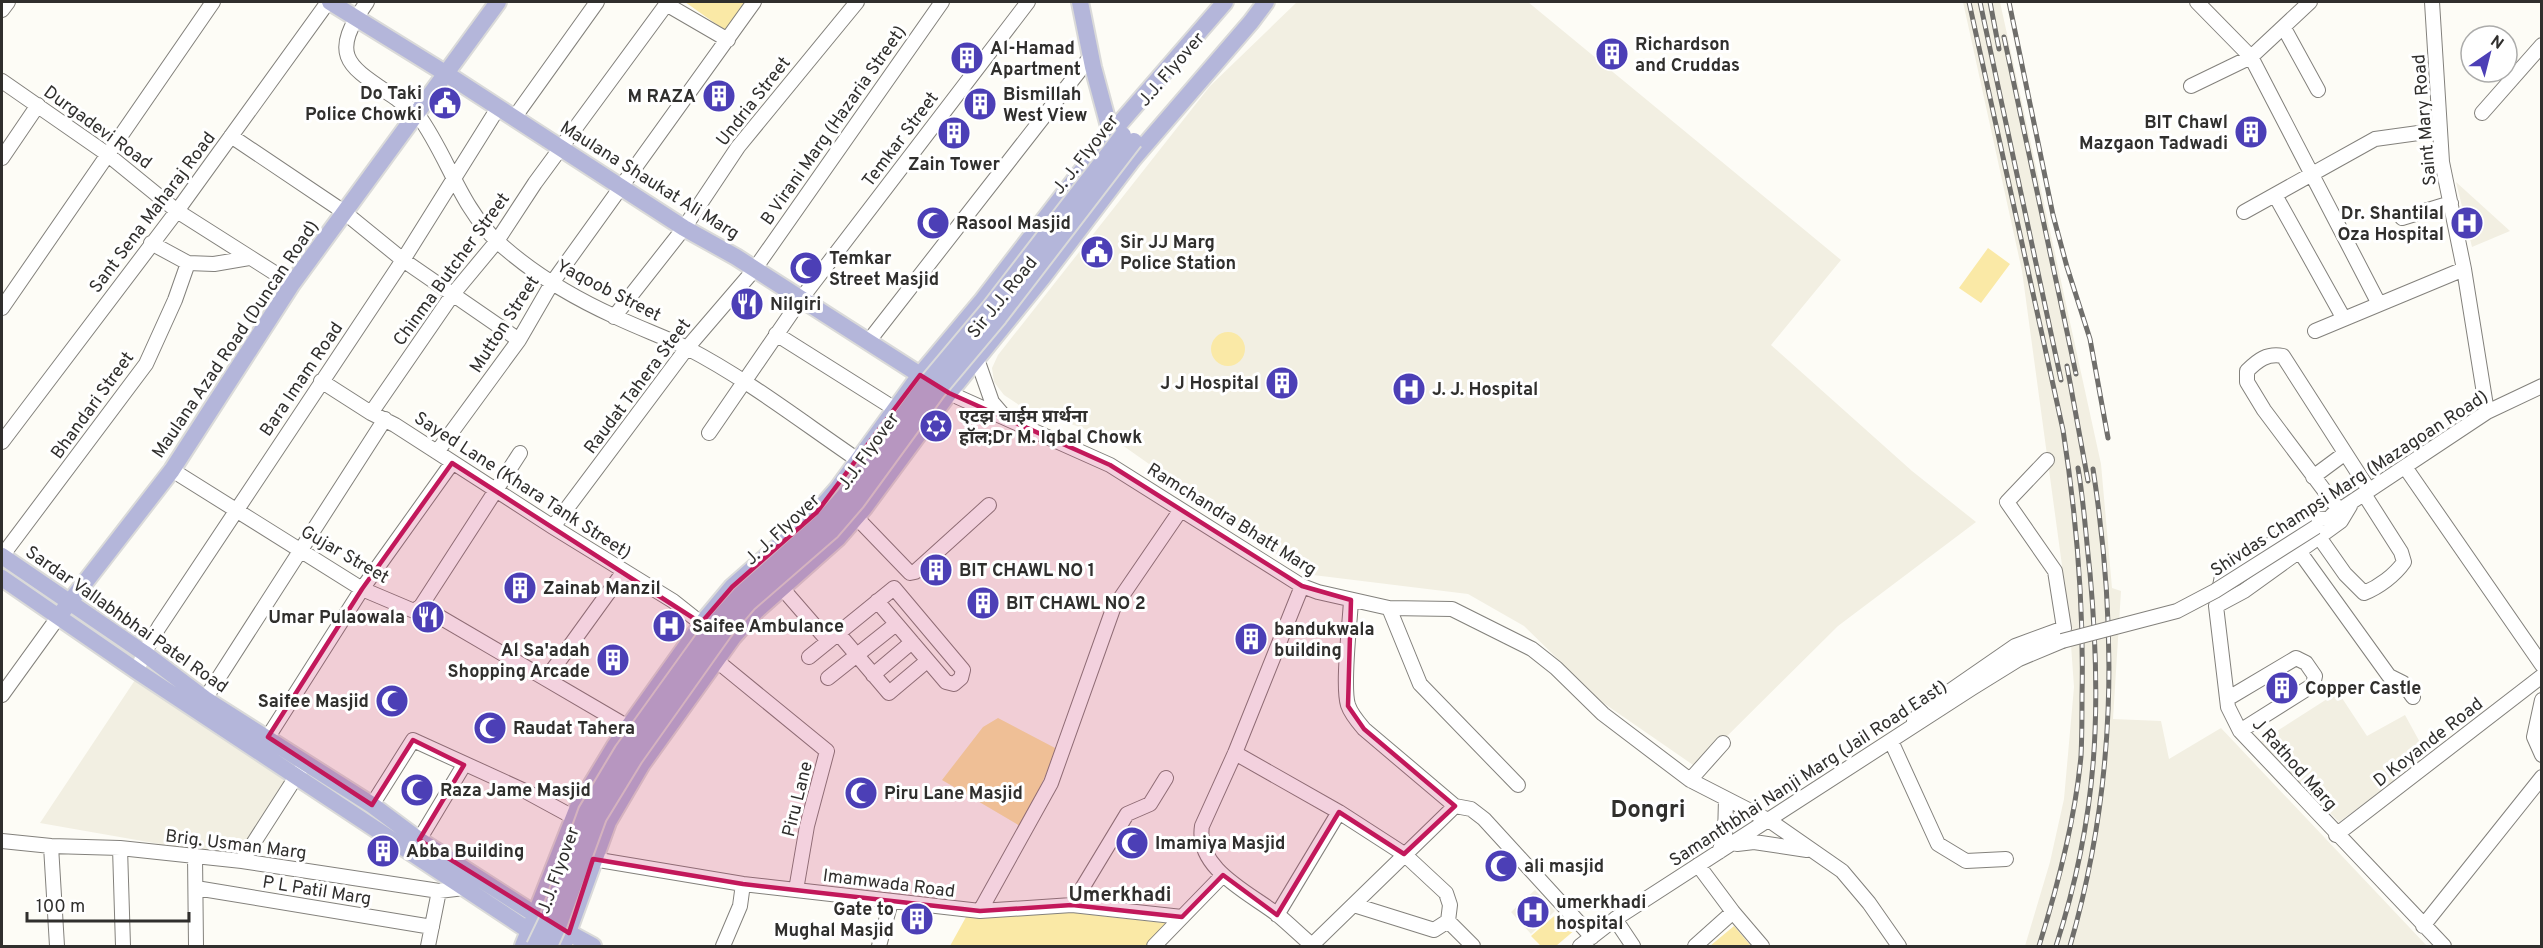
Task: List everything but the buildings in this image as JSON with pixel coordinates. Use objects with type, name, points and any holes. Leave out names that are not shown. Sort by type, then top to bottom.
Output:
[{"type":"main road","name":"Maulana Shaukat Ali Marg","points":[[329,2],[357,16],[684,228],[736,257],[949,393]]},
{"type":"main road","name":"Maulana Azad Road (Duncan Road)","points":[[59,616],[172,470],[292,284],[498,2]]},
{"type":"main road","points":[[1080,2],[1091,56],[1123,137]]},
{"type":"main road","name":"Sir J.J. Road","points":[[529,942],[536,915],[573,817],[602,766],[628,727],[702,624],[732,587],[817,512],[920,375],[1123,137],[1225,2]]},
{"type":"main road","name":"J. J. Flyover","points":[[529,942],[548,919],[587,811],[623,752],[715,623],[740,595],[822,522],[846,494],[927,383],[1004,291],[1123,137],[1240,2]]},
{"type":"main road","name":"Sir J.J. Road","points":[[566,940],[608,822],[642,764],[733,637],[756,611],[838,538],[856,517],[949,393],[1043,277],[1133,159],[1251,22],[1264,2]]},
{"type":"main road","name":"J.J. Flyover","points":[[549,946],[598,817],[634,758],[724,631],[748,603],[831,531],[856,502],[937,391],[999,317],[1123,137],[1244,15],[1264,2]]},
{"type":"main road","name":"Sardar Vallabhbhai Patel Road","points":[[2,556],[144,652],[205,699],[372,805],[497,900],[529,942],[557,946]]},
{"type":"main road","name":"Sardar Vallabhbhai Patel Road","points":[[2,578],[137,671],[464,888],[536,915],[566,940],[593,946]]},
{"type":"street","points":[[2,308],[213,2]]},
{"type":"street","name":"Sant Sena Maharaj Road","points":[[2,442],[177,210],[329,2]]},
{"type":"street","name":"Yaqoob Street","points":[[367,2],[357,16],[345,43],[346,56],[354,69],[417,113],[471,212],[497,241],[552,283],[614,317],[687,348],[743,381],[858,460]]},
{"type":"street","points":[[513,118],[597,2]]},
{"type":"street","name":"Mutton Street","points":[[436,452],[519,339],[552,283],[754,2]]},
{"type":"street","name":"Undria Street","points":[[614,317],[684,228],[738,147],[857,2]]},
{"type":"street","name":"B Virani Marg (Hazaria Street)","points":[[754,270],[942,2]]},
{"type":"street","name":"Temkar Street","points":[[709,433],[801,299],[1028,2]]},
{"type":"street","points":[[2197,2],[2251,57],[2379,304]]},
{"type":"street","points":[[2191,86],[2251,57],[2310,2]]},
{"type":"street","name":"Saint Mary Road","points":[[2432,2],[2442,162],[2464,269],[2487,412]]},
{"type":"street","points":[[667,3],[728,40]]},
{"type":"street","name":"Chinma Butcher Street","points":[[371,413],[453,294],[497,241],[535,183],[667,3]]},
{"type":"street","points":[[2284,28],[2318,90]]},
{"type":"street","points":[[2482,113],[2541,45]]},
{"type":"street","points":[[868,342],[1091,56]]},
{"type":"street","name":"Durgadevi Road","points":[[2,81],[107,154],[177,210],[292,284]]},
{"type":"street","points":[[2,158],[38,105]]},
{"type":"street","name":"Bara Imam Road","points":[[137,671],[144,652],[403,260],[498,108]]},
{"type":"street","points":[[2244,212],[2374,139],[2440,130]]},
{"type":"street","points":[[231,136],[344,212],[403,260],[519,339]]},
{"type":"street","points":[[2275,195],[2344,319]]},
{"type":"street","points":[[2402,218],[2451,203]]},
{"type":"street","points":[[151,243],[188,263],[214,264],[249,258]]},
{"type":"street","name":"Bhandari Street","points":[[2,556],[146,364],[175,300],[188,263]]},
{"type":"street","points":[[2315,331],[2464,269]]},
{"type":"street","name":"Raudat Tahera Steet","points":[[553,527],[687,348],[754,270]]},
{"type":"street","points":[[776,334],[895,409]]},
{"type":"street","points":[[2320,528],[2345,574],[2364,593],[2374,589],[2400,568],[2404,561],[2401,552],[2362,495],[2344,454],[2283,356],[2268,355],[2247,371],[2247,382],[2264,410],[2339,510]]},
{"type":"street","points":[[977,359],[992,402],[1007,419]]},
{"type":"street","name":"Sayed Lane (Khara Tank Street)","points":[[321,381],[673,601],[702,624]]},
{"type":"street","name":"Shivdas Champsi Marg (Mazagoan Road)","points":[[2062,641],[2176,611],[2215,591],[2320,528],[2339,510],[2487,412],[2541,386]]},
{"type":"street","name":"Ramchandra Bhatt Marg","points":[[949,393],[1110,465],[1302,586],[1389,608],[1452,609],[1532,649],[1556,668],[1603,714],[1690,780],[1770,821],[1842,871],[1869,903],[1899,946]]},
{"type":"street","points":[[205,699],[385,419]]},
{"type":"street","points":[[421,606],[520,453]]},
{"type":"street","points":[[2313,477],[2344,454]]},
{"type":"street","points":[[1909,730],[1921,711],[2015,646],[2064,628],[2055,571],[2007,502],[2047,460]]},
{"type":"street","points":[[267,737],[362,589],[452,463]]},
{"type":"street","points":[[2405,467],[2541,665]]},
{"type":"street","name":"Gujar Street","points":[[172,470],[362,589],[414,611],[421,606],[628,727]]},
{"type":"street","points":[[2216,606],[2244,591],[2299,551],[2320,528],[2341,521],[2362,495]]},
{"type":"street","points":[[809,657],[910,573],[915,572],[988,506]]},
{"type":"street","points":[[980,911],[1051,783],[1113,609],[1180,511]]},
{"type":"street","points":[[856,517],[910,573]]},
{"type":"street","name":"J Rathod Marg","points":[[2320,528],[2310,518],[2270,545],[2223,571],[2216,606],[2228,707],[2240,731],[2336,835],[2444,946]]},
{"type":"street","points":[[2299,551],[2390,675],[2403,683],[2413,697]]},
{"type":"street","points":[[546,679],[624,571]]},
{"type":"street","points":[[1302,586],[1235,753],[1202,826],[1201,835],[1205,850],[1222,875],[1277,915],[1312,946],[1455,806]]},
{"type":"street","points":[[782,588],[856,656],[889,693],[927,661]]},
{"type":"street","points":[[877,601],[927,661],[950,684],[954,684],[963,674],[963,670],[894,588]]},
{"type":"street","points":[[1351,600],[1348,705],[1364,729],[1455,806],[1471,809],[1484,819],[1592,937]]},
{"type":"street","points":[[1389,608],[1420,684],[1518,785]]},
{"type":"street","name":"Maulana Azad Road (Duncan Road)","points":[[2,695],[59,616]]},
{"type":"street","points":[[828,678],[896,624]]},
{"type":"street","points":[[873,675],[931,631]]},
{"type":"street","name":"Samanthbhai Nanji Marg (Jail Road East)","points":[[1580,946],[1615,919],[2019,659],[2062,641]]},
{"type":"street","points":[[2227,699],[2296,658],[2306,663],[2315,676],[2313,686],[2240,731]]},
{"type":"street","name":"Piru Lane","points":[[717,661],[827,751],[807,826],[796,890]]},
{"type":"street","name":"D Koyande Road","points":[[2336,835],[2541,676]]},
{"type":"street","points":[[2541,700],[2534,737],[2541,755]]},
{"type":"street","points":[[372,805],[413,740],[527,792],[573,817]]},
{"type":"street","points":[[1891,741],[1938,844],[1966,861],[2006,859]]},
{"type":"street","points":[[1690,780],[1723,743]]},
{"type":"street","points":[[1235,753],[1339,812],[1404,854],[1446,893],[1450,905],[1448,921]]},
{"type":"street","points":[[242,861],[305,761]]},
{"type":"street","points":[[419,840],[464,765]]},
{"type":"street","points":[[2423,926],[2541,777]]},
{"type":"street","points":[[1072,905],[1127,814],[1149,804],[1166,778]]},
{"type":"street","points":[[1726,799],[1724,849],[1754,842],[1813,851]]},
{"type":"street","points":[[1277,915],[1339,812]]},
{"type":"street","name":"Brig. Usman Marg","points":[[2,840],[51,846],[120,848],[242,861],[439,891],[464,888]]},
{"type":"street","points":[[51,846],[57,946]]},
{"type":"street","points":[[120,848],[123,946]]},
{"type":"street","points":[[195,856],[196,946]]},
{"type":"street","name":"Imamwada Road","points":[[593,859],[743,884],[980,911],[1072,905],[1182,917]]},
{"type":"street","points":[[1698,865],[1762,946]]},
{"type":"street","points":[[1154,946],[1222,875]]},
{"type":"street","points":[[723,946],[740,906],[743,884]]},
{"type":"street","name":"P L Patil Marg","points":[[196,888],[432,927]]},
{"type":"street","points":[[428,946],[439,891]]},
{"type":"street","points":[[879,946],[891,902]]},
{"type":"street","points":[[1354,905],[1434,930],[1448,921]]},
{"type":"street","points":[[1695,946],[1733,912]]},
{"type":"street","points":[[1615,919],[1633,946]]},
{"type":"street","points":[[1448,921],[1473,946]]},
{"type":"highlighted area","points":[[920,375],[949,393],[1110,465],[1302,586],[1351,600],[1348,706],[1364,729],[1455,806],[1404,854],[1339,812],[1277,915],[1223,875],[1182,917],[1072,905],[980,911],[743,884],[593,859],[569,933],[419,840],[464,765],[413,740],[372,805],[268,737],[362,589],[452,463],[701,623],[732,587],[817,512]]},
{"type":"shaded area","points":[[685,2],[746,2],[726,31]]},
{"type":"shaded area","name":"J. J. Hospital","points":[[1297,2],[1528,2],[1841,260],[1771,345],[1912,471],[1976,522],[1838,626],[1696,767],[1602,702],[1524,626],[1468,594],[1305,574],[1115,440],[1019,405],[1004,395],[994,382],[992,368],[998,355],[1210,86]]},
{"type":"shaded area","points":[[1963,2],[2000,2],[2101,464],[2112,588],[2121,591],[2113,719],[2161,721],[2169,759],[2221,728],[2427,946],[2025,946],[2050,862],[2064,799],[2074,687],[2069,617],[2022,271]]},
{"type":"shaded area","points":[[2456,182],[2510,231],[2472,247]]},
{"type":"shaded area","points":[[1988,248],[2010,264],[1981,303],[1959,288]]},
{"type":"shaded area","points":[[1228,332],[1240,337],[1245,349],[1240,361],[1228,366],[1216,361],[1211,349],[1216,337]]},
{"type":"shaded area","points":[[141,671],[295,774],[239,858],[40,823]]},
{"type":"shaded area","points":[[2338,692],[2367,736],[2405,715],[2428,757],[2339,822],[2260,742]]},
{"type":"shaded area","points":[[998,718],[1057,749],[1030,810],[1020,826],[942,780],[983,727]]},
{"type":"shaded area","name":"umerkhadi hospital","points":[[1535,890],[1555,911],[1531,934],[1511,912]]},
{"type":"shaded area","points":[[1560,911],[1576,929],[1556,946],[1541,946],[1531,936]]},
{"type":"shaded area","points":[[1067,912],[1173,924],[1151,946],[950,946],[966,917]]},
{"type":"shaded area","points":[[1734,926],[1751,946],[1710,946]]},
{"type":"railway","points":[[1969,2],[2063,430],[2078,563],[2082,630],[2081,756],[2075,805],[2065,852],[2039,946]]},
{"type":"railway","points":[[1980,2],[2061,380]]},
{"type":"railway","points":[[1990,2],[1999,49]]},
{"type":"railway","points":[[2009,2],[2053,215],[2090,339],[2108,438]]},
{"type":"railway","points":[[2004,37],[2076,374]]},
{"type":"railway","points":[[2067,366],[2088,481]]},
{"type":"railway","points":[[2056,946],[2081,852],[2093,761],[2096,716],[2094,622],[2078,468]]},
{"type":"railway","points":[[2070,946],[2097,827],[2108,709],[2109,650],[2106,590],[2093,469]]},
{"type":"place","name":"Richardson and Cruddas","points":[[1612,54]]},
{"type":"place","name":"Al-Hamad Apartment","points":[[967,58]]},
{"type":"place","name":"M RAZA","points":[[719,96]]},
{"type":"place","name":"Do Taki Police Chowki","points":[[445,103]]},
{"type":"place","name":"Bismillah West View","points":[[980,104]]},
{"type":"place","name":"BIT Chawl Mazgaon Tadwadi","points":[[2251,132]]},
{"type":"place","name":"Zain Tower","points":[[954,133]]},
{"type":"place","name":"Rasool Masjid","points":[[933,223]]},
{"type":"place","name":"Dr. Shantilal Oza Hospital","points":[[2467,223]]},
{"type":"place","name":"Sir JJ Marg Police Station","points":[[1097,252]]},
{"type":"place","name":"Temkar Street Masjid","points":[[806,268]]},
{"type":"place","name":"Nilgiri","points":[[747,304]]},
{"type":"place","name":"J J Hospital","points":[[1282,383]]},
{"type":"place","name":"J. J. Hospital","points":[[1409,389]]},
{"type":"place","name":"एटझ चाईम प्रार्थना हॉल;Dr M. Iqbal Chowk","points":[[936,426]]},
{"type":"place","name":"BIT CHAWL NO 1","points":[[936,570]]},
{"type":"place","name":"Zainab Manzil","points":[[520,588]]},
{"type":"place","name":"BIT CHAWL NO 2","points":[[983,603]]},
{"type":"place","name":"Umar Pulaowala","points":[[428,617]]},
{"type":"place","name":"Saifee Ambulance","points":[[669,626]]},
{"type":"place","name":"bandukwala building","points":[[1251,639]]},
{"type":"place","name":"Al Sa'adah Shopping Arcade","points":[[613,660]]},
{"type":"place","name":"Copper Castle","points":[[2282,688]]},
{"type":"place","name":"Saifee Masjid","points":[[392,701]]},
{"type":"place","name":"Raudat Tahera","points":[[490,728]]},
{"type":"place","name":"Raza Jame Masjid","points":[[417,790]]},
{"type":"place","name":"Piru Lane Masjid","points":[[861,793]]},
{"type":"place","name":"Imamiya Masjid","points":[[1132,843]]},
{"type":"place","name":"Abba Building","points":[[383,851]]},
{"type":"place","name":"ali masjid","points":[[1501,866]]},
{"type":"place","name":"umerkhadi hospital","points":[[1533,912]]},
{"type":"place","name":"Gate to Mughal Masjid","points":[[917,919]]},
{"type":"district","name":"Dongri","points":[[1648,809]]},
{"type":"district","name":"Umerkhadi","points":[[1120,894]]}]
